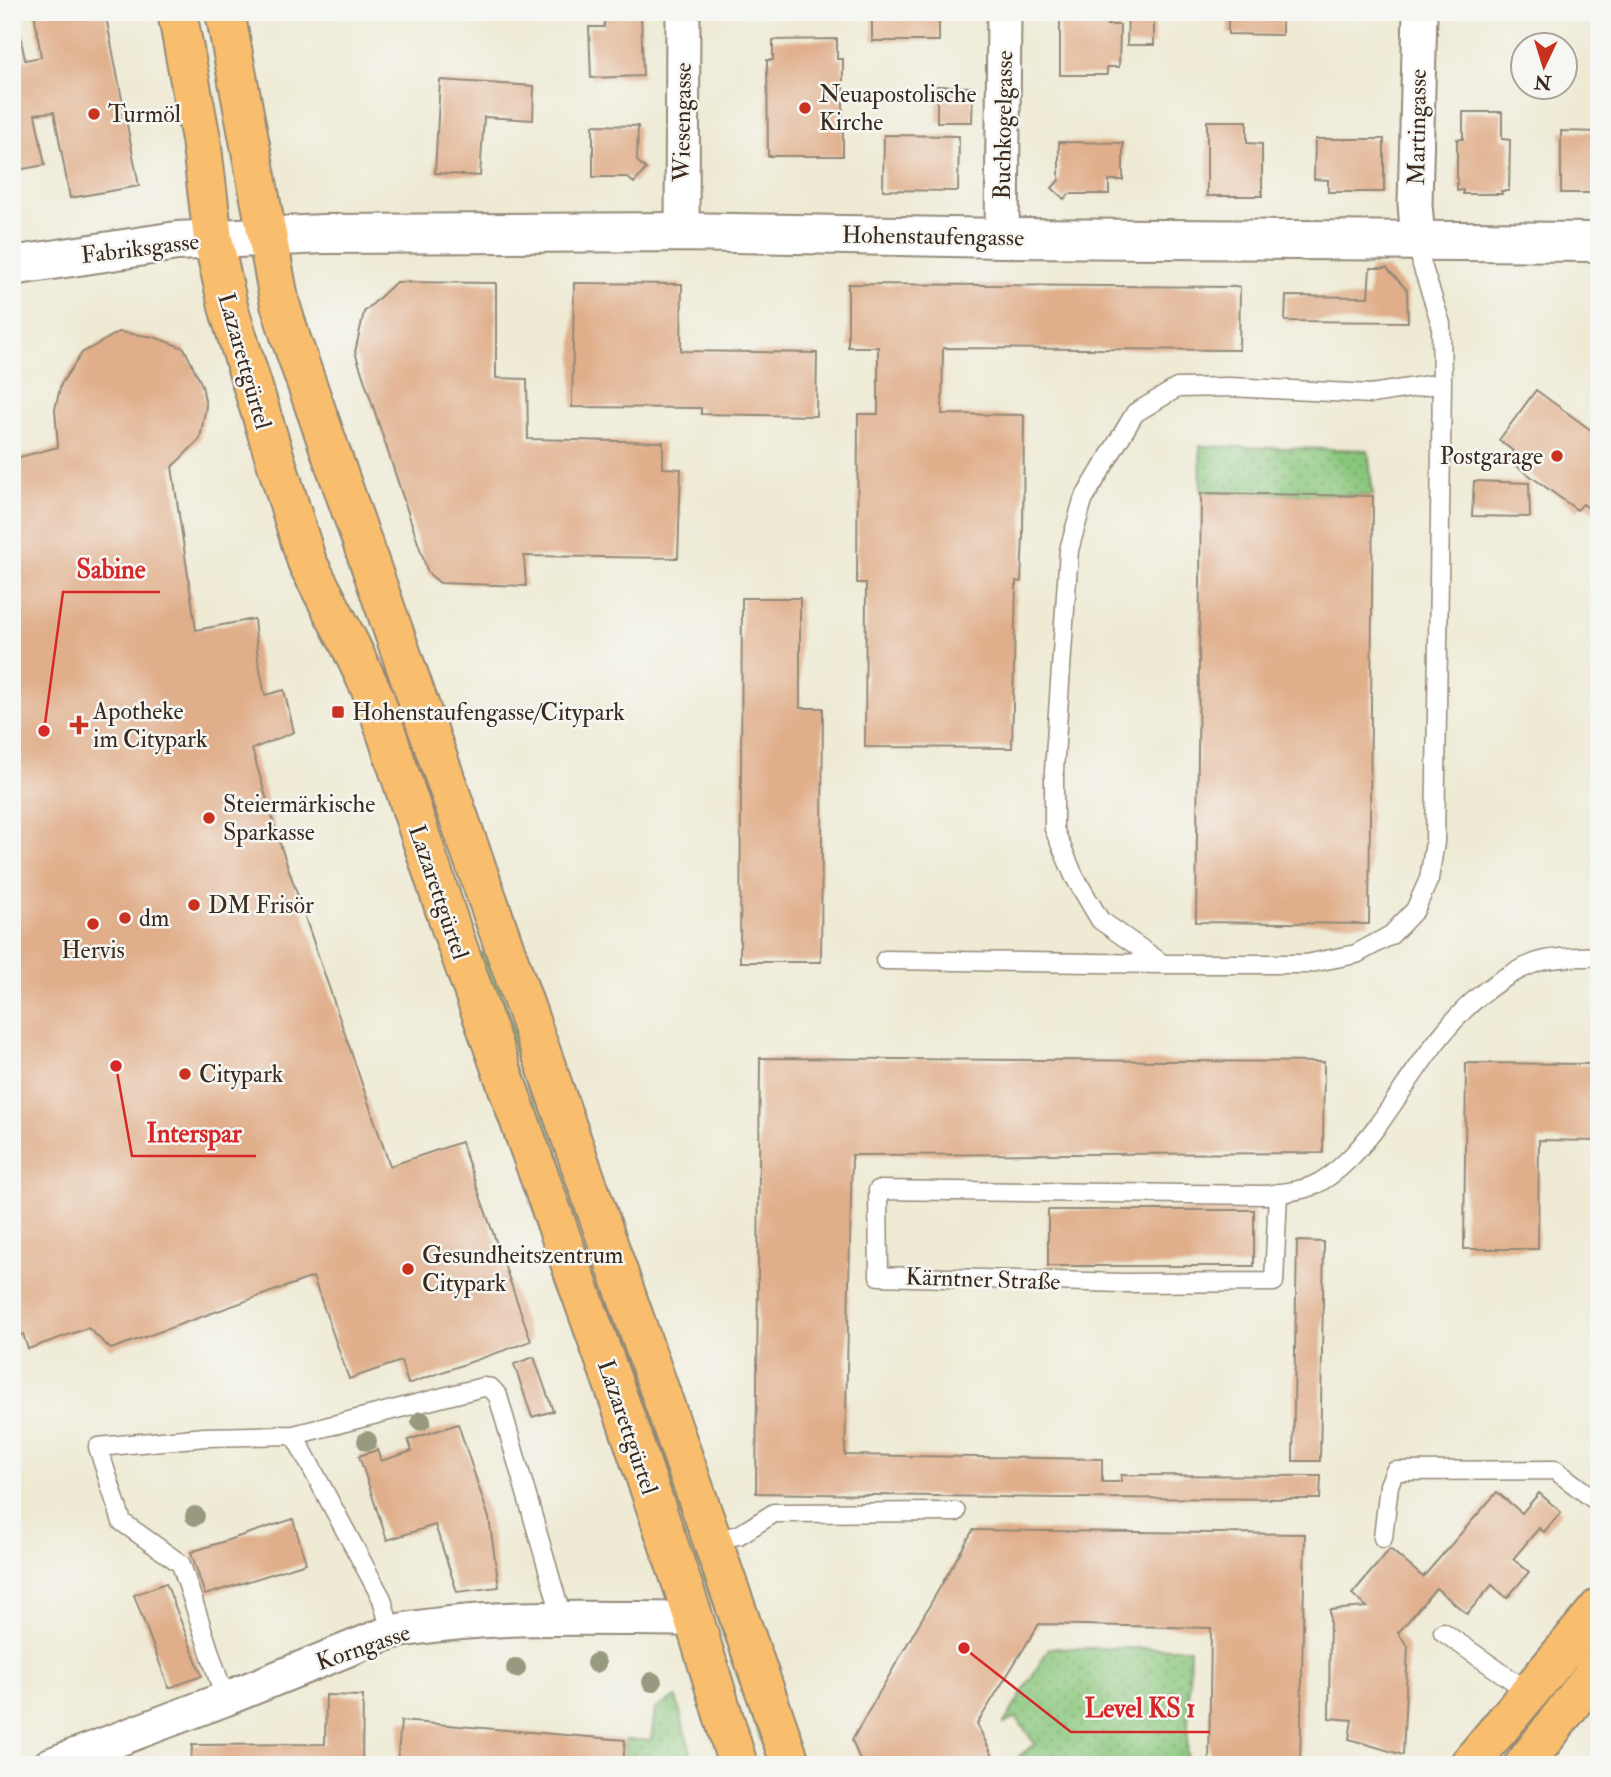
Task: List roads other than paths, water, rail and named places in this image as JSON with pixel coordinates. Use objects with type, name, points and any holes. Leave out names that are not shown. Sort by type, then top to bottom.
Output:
[{"type":"main road","name":"Lazarettgürtel","points":[[177,12],[201,139],[213,239],[229,310],[307,562],[374,696],[452,931],[694,1619],[738,1765]]},
{"type":"main road","name":"Lazarettgürtel","points":[[225,12],[280,304],[291,339],[791,1765]]},
{"type":"main road","points":[[1469,1765],[1599,1608]]},
{"type":"main road","points":[[1524,1765],[1599,1667]]},
{"type":"street","name":"Wiesengasse","points":[[682,232],[683,12]]},
{"type":"street","name":"Buchkogelgasse","points":[[1002,238],[1004,12]]},
{"type":"street","name":"Martingasse","points":[[1418,241],[1415,204],[1420,12]]},
{"type":"street","name":"Hohenstaufengasse","points":[[268,236],[682,232],[1002,238],[1599,242]]},
{"type":"street","name":"Fabriksgasse","points":[[12,266],[177,241],[268,236]]},
{"type":"street","name":"Korngasse","points":[[60,1763],[391,1632],[505,1619],[694,1619]]},
{"type":"lane","points":[[885,960],[1306,964],[1356,954],[1391,935],[1415,910],[1429,879],[1435,842],[1442,383],[1441,324],[1422,265],[1418,241]]},
{"type":"lane","points":[[1163,964],[1100,920],[1074,876],[1054,829],[1054,771],[1069,550],[1083,500],[1135,413],[1177,387],[1371,394],[1442,383]]},
{"type":"lane","name":"Kärntner Straße","points":[[1278,1193],[1274,1282],[1124,1283],[879,1276],[878,1191],[1265,1195],[1313,1185],[1342,1165],[1368,1137],[1443,1033],[1478,995],[1495,982],[1537,962],[1599,956]]},
{"type":"lane","points":[[225,1699],[181,1564],[122,1522],[98,1447],[205,1437],[294,1436],[483,1387],[491,1388],[498,1396],[562,1618]]},
{"type":"lane","points":[[294,1436],[382,1599],[391,1632]]},
{"type":"lane","points":[[1383,1538],[1389,1485],[1395,1471],[1555,1470],[1599,1503]]},
{"type":"lane","points":[[712,1541],[739,1535],[774,1513],[956,1512]]},
{"type":"lane","points":[[1443,1632],[1529,1692]]},
{"type":"place","name":"Neuapostolische Kirche","points":[[805,108]]},
{"type":"place","name":"Turmöl","points":[[94,114]]},
{"type":"place","name":"Postgarage","points":[[1557,456]]},
{"type":"place","name":"Hohenstaufengasse/Citypark","points":[[338,712]]},
{"type":"place","name":"Apotheke im Citypark","points":[[79,725]]},
{"type":"place","name":"Sabine","points":[[44,731]]},
{"type":"place","name":"Steiermärkische Sparkasse","points":[[209,818]]},
{"type":"place","name":"DM Frisör","points":[[194,905]]},
{"type":"place","name":"dm","points":[[125,918]]},
{"type":"place","name":"Hervis","points":[[93,924]]},
{"type":"place","name":"Interspar","points":[[116,1066]]},
{"type":"place","name":"Citypark","points":[[185,1074]]},
{"type":"place","name":"Gesundheitszentrum Citypark","points":[[408,1269]]},
{"type":"place","name":"Level KS 1","points":[[964,1648]]}]
